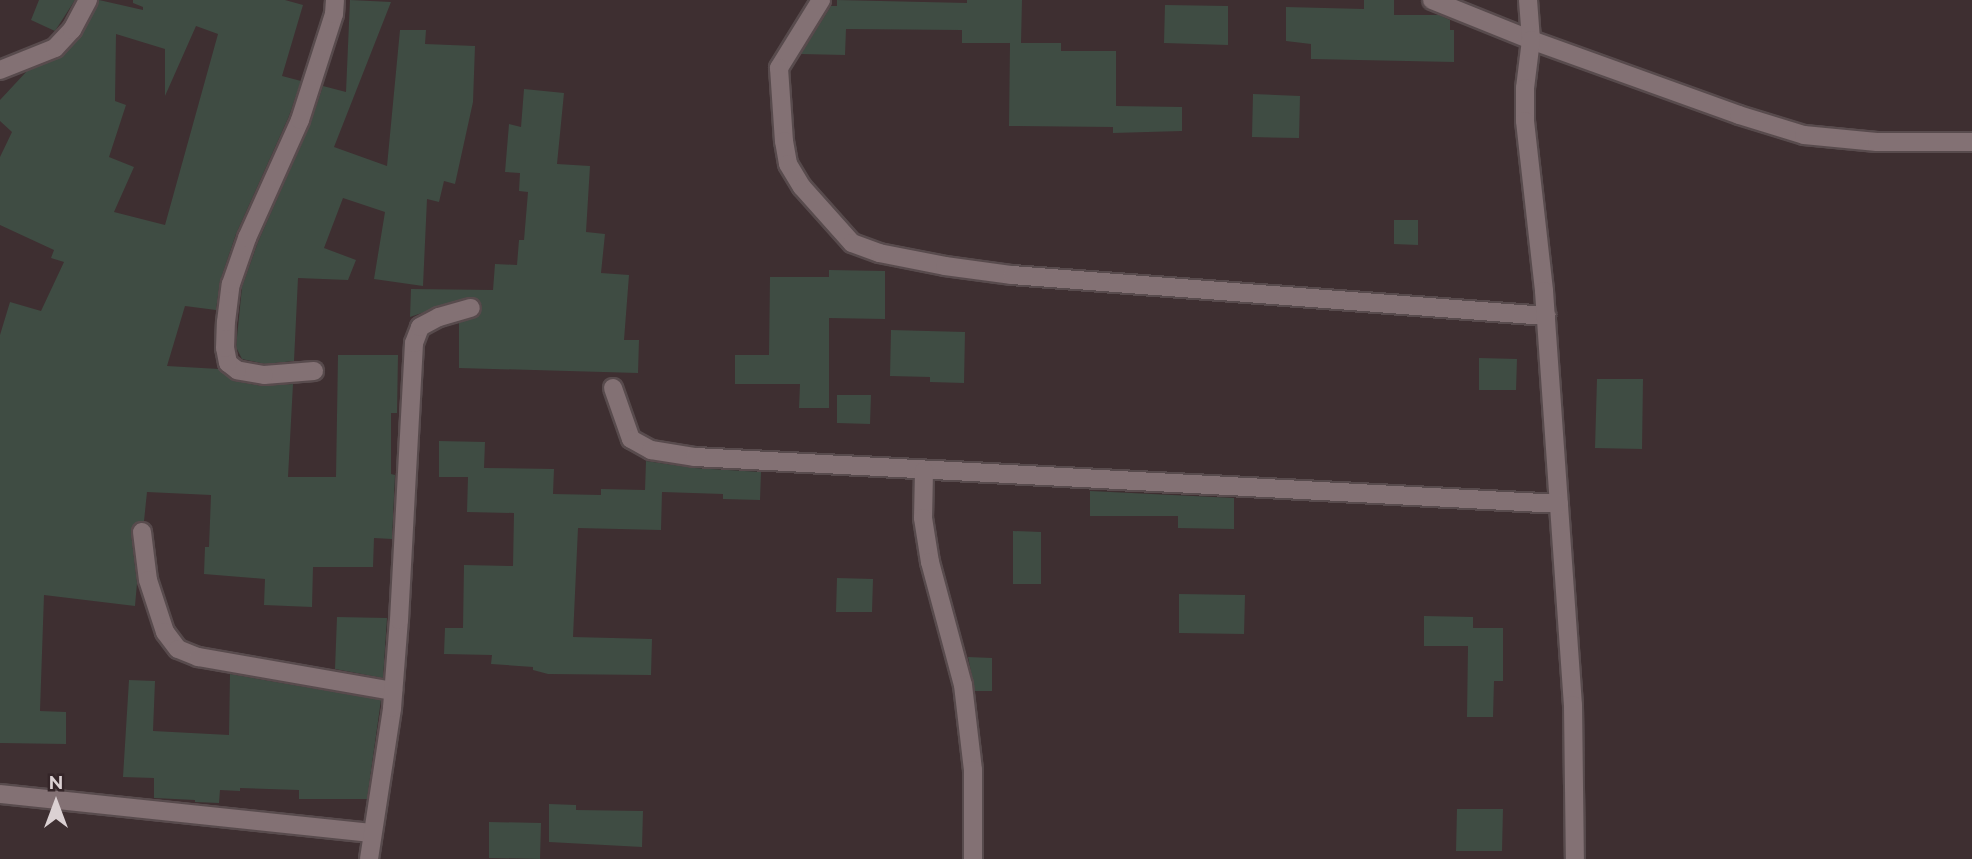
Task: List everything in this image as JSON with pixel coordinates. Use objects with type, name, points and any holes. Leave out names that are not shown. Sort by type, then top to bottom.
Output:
[{"type":"street","points":[[0,70],[55,48],[72,30],[88,0]]},
{"type":"street","points":[[314,371],[264,375],[237,370],[228,363],[225,348],[226,322],[235,273],[300,120],[326,40],[335,0]]},
{"type":"street","points":[[821,0],[779,68],[784,141],[788,164],[802,187],[852,243],[879,253],[1012,275],[1546,316]]},
{"type":"street","points":[[1432,0],[1531,40],[1804,135],[1877,142],[1972,142]]},
{"type":"street","points":[[1528,0],[1531,40],[1525,88],[1525,121],[1546,316],[1573,705],[1575,859]]},
{"type":"street","points":[[369,859],[393,691],[414,342],[420,327],[439,317],[471,308]]},
{"type":"street","points":[[613,388],[631,439],[651,450],[695,457],[1559,504]]},
{"type":"street","points":[[924,471],[923,518],[930,562],[963,684],[973,770],[973,859]]},
{"type":"street","points":[[142,532],[148,580],[165,632],[178,649],[198,657],[393,691]]},
{"type":"street","points":[[0,794],[372,833]]},
{"type":"building","points":[[39,0],[75,0],[55,31],[31,20]]},
{"type":"building","points":[[99,0],[143,10],[143,7],[133,3],[133,0],[285,0],[303,5],[282,76],[301,81],[289,116],[236,234],[220,281],[216,310],[185,306],[167,366],[219,369],[234,381],[262,386],[293,384],[288,477],[336,477],[338,355],[398,355],[397,413],[391,413],[391,474],[395,475],[392,539],[374,538],[373,567],[313,567],[312,607],[264,605],[265,579],[204,574],[205,547],[209,547],[211,495],[147,492],[144,521],[135,523],[131,533],[137,583],[135,606],[44,595],[40,711],[66,712],[66,744],[0,743],[0,335],[10,302],[41,311],[64,262],[51,258],[54,250],[0,225],[0,157],[12,132],[0,121],[0,100],[27,71],[63,56],[82,35]],"holes":[[[196,26],[218,34],[165,225],[114,212],[134,167],[109,157],[126,105],[115,101],[116,34],[165,49],[165,96]]]},
{"type":"building","points":[[350,0],[391,2],[334,147],[387,166],[400,30],[426,30],[425,44],[475,46],[473,102],[455,184],[444,181],[439,202],[427,199],[423,286],[374,279],[385,212],[343,198],[324,248],[356,260],[348,280],[298,278],[294,361],[265,364],[242,359],[236,347],[242,287],[258,242],[310,125],[323,86],[346,92]]},
{"type":"building","points":[[837,0],[967,3],[967,0],[1022,0],[1021,43],[1061,43],[1061,51],[1116,51],[1116,106],[1182,107],[1182,131],[1113,133],[1113,127],[1009,126],[1010,43],[962,43],[962,30],[846,29],[845,55],[801,54],[831,6],[837,6]]},
{"type":"building","points":[[1364,0],[1394,0],[1394,15],[1439,15],[1450,20],[1450,30],[1454,30],[1454,62],[1311,59],[1311,44],[1286,41],[1286,7],[1364,9]]},
{"type":"building","points":[[1165,5],[1228,6],[1228,45],[1164,43]]},
{"type":"building","points":[[524,89],[564,93],[557,164],[590,166],[586,232],[605,234],[601,273],[629,275],[624,340],[639,340],[638,373],[459,368],[459,323],[480,315],[482,306],[479,300],[468,297],[410,317],[411,289],[493,290],[495,264],[517,265],[519,240],[524,240],[528,192],[519,191],[520,173],[505,172],[509,124],[521,127]]},
{"type":"building","points":[[1253,94],[1300,96],[1299,138],[1252,137]]},
{"type":"building","points":[[1394,220],[1418,220],[1418,245],[1394,244]]},
{"type":"building","points":[[829,270],[885,271],[885,319],[829,318],[829,408],[799,408],[800,384],[735,384],[735,355],[769,355],[770,277],[829,277]]},
{"type":"building","points":[[891,330],[965,332],[964,383],[930,382],[930,377],[890,376]]},
{"type":"building","points":[[1479,358],[1517,359],[1516,390],[1479,390]]},
{"type":"building","points":[[1597,379],[1643,379],[1642,449],[1595,448]]},
{"type":"building","points":[[837,395],[871,395],[870,424],[837,423]]},
{"type":"building","points":[[439,441],[485,442],[484,468],[554,469],[553,494],[601,495],[601,489],[645,490],[646,461],[694,468],[761,472],[760,500],[723,499],[723,494],[662,492],[661,530],[578,528],[573,637],[652,639],[651,675],[548,674],[533,670],[533,667],[491,664],[492,655],[444,654],[445,628],[463,628],[464,565],[513,566],[514,513],[467,512],[468,477],[439,477]]},
{"type":"building","points":[[1090,491],[1234,498],[1234,529],[1178,528],[1178,516],[1090,516]]},
{"type":"building","points":[[1013,531],[1041,532],[1041,584],[1013,584]]},
{"type":"building","points":[[837,578],[873,579],[872,612],[836,612]]},
{"type":"building","points":[[1179,594],[1245,595],[1244,634],[1179,633]]},
{"type":"building","points":[[1424,616],[1473,617],[1473,628],[1503,628],[1503,681],[1494,681],[1493,717],[1467,717],[1468,646],[1424,646]]},
{"type":"building","points":[[337,617],[387,618],[383,678],[335,669]]},
{"type":"building","points":[[968,657],[992,658],[992,691],[975,691]]},
{"type":"building","points":[[230,674],[381,700],[367,799],[299,799],[299,790],[240,788],[240,791],[220,790],[219,803],[195,802],[154,798],[154,778],[123,777],[129,680],[155,681],[153,731],[229,735]]},
{"type":"building","points":[[549,804],[576,805],[576,810],[643,811],[642,847],[549,842]]},
{"type":"building","points":[[1457,809],[1503,809],[1502,851],[1456,851]]},
{"type":"building","points":[[489,822],[541,823],[540,859],[489,858]]}]
